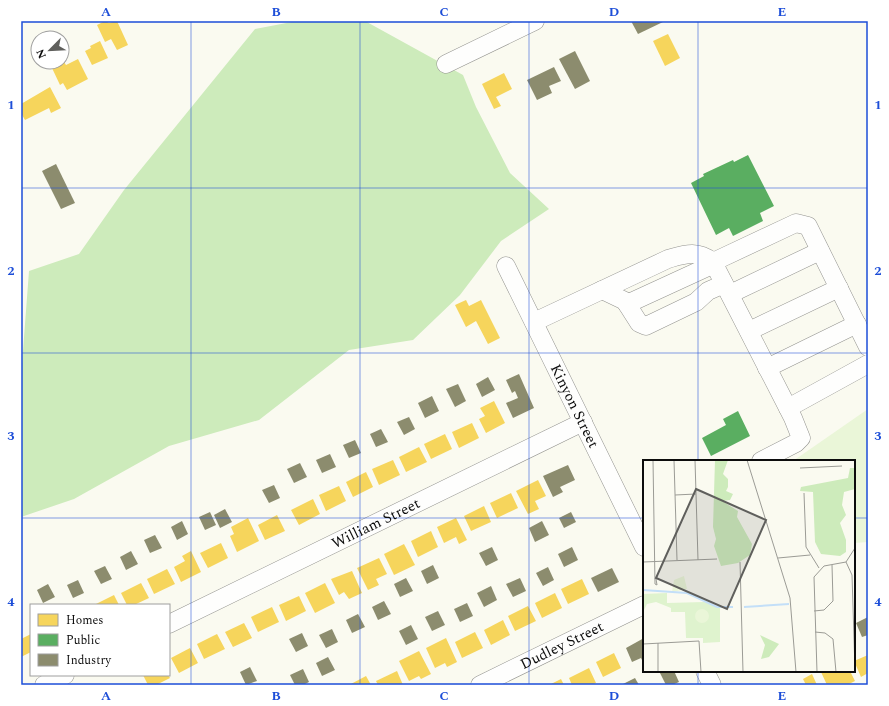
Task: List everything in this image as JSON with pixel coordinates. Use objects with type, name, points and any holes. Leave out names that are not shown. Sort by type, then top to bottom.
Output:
[{"type":"street","points":[[446,64],[535,21]]},
{"type":"street","points":[[627,304],[796,222],[808,226],[868,347]]},
{"type":"street","points":[[602,290],[625,301],[639,322],[646,326],[696,302],[708,291],[727,289],[820,251]]},
{"type":"street","points":[[534,322],[668,259],[688,254],[703,255],[714,263],[788,408],[801,438],[796,444],[763,460]]},
{"type":"street","name":"Kinyon Street","points":[[506,266],[583,422],[639,526],[643,543]]},
{"type":"street","points":[[749,331],[839,288]]},
{"type":"street","points":[[767,368],[857,324]]},
{"type":"street","points":[[788,408],[868,364]]},
{"type":"street","name":"William Street","points":[[170,624],[583,422]]},
{"type":"street","name":"Dudley Street","points":[[480,685],[643,605]]},
{"type":"street","points":[[706,672],[712,685]]},
{"type":"street","points":[[44,685],[63,676]]},
{"type":"green space","points":[[297,21],[365,21],[463,75],[476,107],[510,173],[549,209],[501,241],[460,295],[413,340],[349,350],[259,420],[169,446],[74,499],[21,517],[21,377],[29,271],[79,254],[124,190],[255,29]]},
{"type":"green space","points":[[868,409],[868,542],[855,543],[855,460],[794,460]]},
{"type":"building: Homes","points":[[105,21],[109,23],[117,21],[128,45],[117,50],[111,39],[105,42],[97,25]]},
{"type":"building: Homes","points":[[668,34],[680,58],[665,66],[653,41]]},
{"type":"building: Homes","points":[[100,41],[108,58],[92,65],[85,51],[91,48],[90,46]]},
{"type":"building: Homes","points":[[78,59],[88,79],[67,90],[63,83],[60,85],[53,70],[70,70],[70,63]]},
{"type":"building: Homes","points":[[504,73],[512,89],[496,97],[501,106],[494,109],[482,84]]},
{"type":"building: Homes","points":[[50,87],[61,108],[51,113],[49,108],[25,120],[21,113],[21,104]]},
{"type":"building: Homes","points":[[466,300],[469,306],[481,300],[500,338],[488,344],[476,321],[466,327],[455,305]]},
{"type":"building: Homes","points":[[494,401],[505,423],[486,433],[479,419],[485,416],[480,408]]},
{"type":"building: Homes","points":[[472,423],[479,438],[459,448],[452,432]]},
{"type":"building: Homes","points":[[445,434],[452,449],[431,459],[424,444]]},
{"type":"building: Homes","points":[[419,447],[427,462],[406,472],[399,457]]},
{"type":"building: Homes","points":[[393,460],[400,475],[379,485],[372,469]]},
{"type":"building: Homes","points":[[366,472],[373,487],[353,497],[346,482]]},
{"type":"building: Homes","points":[[538,480],[546,496],[535,501],[539,509],[528,514],[516,491]]},
{"type":"building: Homes","points":[[339,486],[346,501],[326,511],[319,495]]},
{"type":"building: Homes","points":[[511,493],[518,508],[497,518],[490,503]]},
{"type":"building: Homes","points":[[313,499],[320,514],[299,525],[291,510]]},
{"type":"building: Homes","points":[[484,506],[491,522],[471,531],[464,516]]},
{"type":"building: Homes","points":[[277,515],[285,531],[265,540],[258,525]]},
{"type":"building: Homes","points":[[248,518],[259,541],[237,552],[230,536],[234,534],[231,527]]},
{"type":"building: Homes","points":[[456,518],[467,540],[459,544],[456,537],[444,543],[437,527]]},
{"type":"building: Homes","points":[[431,531],[438,547],[418,557],[411,541]]},
{"type":"building: Homes","points":[[221,543],[228,558],[208,568],[200,553]]},
{"type":"building: Homes","points":[[404,544],[415,565],[394,575],[384,554]]},
{"type":"building: Homes","points":[[191,551],[201,572],[181,582],[174,567],[185,561],[182,556]]},
{"type":"building: Homes","points":[[379,558],[387,574],[376,579],[379,585],[368,590],[357,568]]},
{"type":"building: Homes","points":[[167,569],[175,584],[154,594],[147,579]]},
{"type":"building: Homes","points":[[352,571],[362,593],[349,599],[344,592],[339,595],[331,579]]},
{"type":"building: Homes","points":[[582,579],[589,594],[568,604],[561,589]]},
{"type":"building: Homes","points":[[141,583],[149,598],[136,604],[126,604],[121,593]]},
{"type":"building: Homes","points":[[325,583],[335,603],[315,613],[305,593]]},
{"type":"building: Homes","points":[[555,593],[562,608],[542,618],[535,603]]},
{"type":"building: Homes","points":[[114,595],[118,604],[96,604]]},
{"type":"building: Homes","points":[[299,596],[306,611],[286,621],[279,605]]},
{"type":"building: Homes","points":[[528,606],[536,621],[515,631],[508,616]]},
{"type":"building: Homes","points":[[272,607],[279,622],[258,632],[251,617]]},
{"type":"building: Homes","points":[[503,620],[510,635],[491,645],[484,630]]},
{"type":"building: Homes","points":[[244,623],[252,638],[233,647],[225,632]]},
{"type":"building: Homes","points":[[475,632],[483,648],[462,658],[455,642]]},
{"type":"building: Homes","points":[[30,634],[30,652],[21,657],[21,639]]},
{"type":"building: Homes","points":[[217,634],[225,649],[204,659],[197,644]]},
{"type":"building: Homes","points":[[446,638],[457,662],[447,667],[445,663],[435,668],[426,648]]},
{"type":"building: Homes","points":[[190,648],[198,663],[179,673],[171,658]]},
{"type":"building: Homes","points":[[419,651],[431,674],[421,679],[419,676],[409,681],[399,661]]},
{"type":"building: Homes","points":[[614,653],[621,668],[603,677],[596,662]]},
{"type":"building: Homes","points":[[868,655],[868,673],[861,677],[855,661]]},
{"type":"building: Homes","points":[[589,668],[596,683],[592,685],[572,685],[569,678]]},
{"type":"building: Homes","points":[[397,671],[403,685],[378,685],[376,681]]},
{"type":"building: Homes","points":[[821,672],[850,672],[855,681],[847,685],[827,685]]},
{"type":"building: Homes","points":[[812,674],[817,685],[806,685],[803,679]]},
{"type":"building: Homes","points":[[144,676],[169,676],[170,678],[156,685],[148,685]]},
{"type":"building: Homes","points":[[366,676],[371,685],[349,685]]},
{"type":"building: Homes","points":[[561,679],[564,685],[549,685]]},
{"type":"building: Public","points":[[748,155],[774,206],[760,213],[763,221],[733,236],[729,228],[716,235],[691,183],[704,176],[703,174],[733,160],[734,162]]},
{"type":"building: Public","points":[[738,411],[750,436],[711,456],[702,438],[726,425],[723,419]]},
{"type":"building: Industry","points":[[631,21],[665,21],[638,34]]},
{"type":"building: Industry","points":[[575,51],[590,81],[575,89],[559,59]]},
{"type":"building: Industry","points":[[554,67],[561,81],[549,86],[552,93],[537,100],[527,80]]},
{"type":"building: Industry","points":[[56,164],[75,203],[61,209],[42,171]]},
{"type":"building: Industry","points":[[519,374],[534,408],[513,418],[506,403],[518,398],[515,391],[512,393],[506,380]]},
{"type":"building: Industry","points":[[488,377],[495,390],[482,397],[476,384]]},
{"type":"building: Industry","points":[[458,384],[466,401],[455,407],[446,389]]},
{"type":"building: Industry","points":[[432,396],[439,411],[425,418],[418,403]]},
{"type":"building: Industry","points":[[409,417],[415,429],[404,435],[397,422]]},
{"type":"building: Industry","points":[[381,429],[388,442],[376,447],[370,434]]},
{"type":"building: Industry","points":[[355,440],[361,453],[349,458],[343,445]]},
{"type":"building: Industry","points":[[330,454],[336,467],[322,473],[316,460]]},
{"type":"building: Industry","points":[[300,463],[307,477],[294,483],[287,469]]},
{"type":"building: Industry","points":[[568,465],[575,480],[560,487],[563,492],[553,497],[543,476]]},
{"type":"building: Industry","points":[[274,485],[280,498],[269,503],[262,490]]},
{"type":"building: Industry","points":[[225,509],[232,522],[220,528],[214,515]]},
{"type":"building: Industry","points":[[210,512],[216,525],[205,530],[199,517]]},
{"type":"building: Industry","points":[[571,512],[576,522],[564,528],[559,518]]},
{"type":"building: Industry","points":[[182,521],[188,534],[177,540],[171,527]]},
{"type":"building: Industry","points":[[542,521],[549,535],[535,542],[529,528]]},
{"type":"building: Industry","points":[[155,535],[162,548],[150,553],[144,540]]},
{"type":"building: Industry","points":[[492,547],[498,560],[486,566],[479,553]]},
{"type":"building: Industry","points":[[572,547],[578,560],[564,567],[558,554]]},
{"type":"building: Industry","points":[[131,551],[138,564],[126,570],[120,557]]},
{"type":"building: Industry","points":[[433,565],[439,578],[427,584],[421,571]]},
{"type":"building: Industry","points":[[105,566],[112,579],[101,584],[94,571]]},
{"type":"building: Industry","points":[[548,567],[554,580],[543,586],[536,573]]},
{"type":"building: Industry","points":[[612,568],[619,582],[598,592],[591,578]]},
{"type":"building: Industry","points":[[406,578],[413,591],[400,597],[394,584]]},
{"type":"building: Industry","points":[[520,578],[526,591],[513,597],[506,584]]},
{"type":"building: Industry","points":[[78,580],[84,593],[73,598],[67,585]]},
{"type":"building: Industry","points":[[48,584],[55,597],[43,603],[37,590]]},
{"type":"building: Industry","points":[[491,586],[497,600],[484,607],[477,593]]},
{"type":"building: Industry","points":[[384,601],[391,614],[378,620],[372,607]]},
{"type":"building: Industry","points":[[467,603],[473,616],[460,622],[454,609]]},
{"type":"building: Industry","points":[[438,611],[445,625],[432,631],[425,617]]},
{"type":"building: Industry","points":[[358,614],[365,627],[352,633],[346,620]]},
{"type":"building: Industry","points":[[868,617],[868,635],[862,637],[856,623]]},
{"type":"building: Industry","points":[[411,625],[418,639],[406,645],[399,631]]},
{"type":"building: Industry","points":[[332,629],[338,642],[326,648],[319,635]]},
{"type":"building: Industry","points":[[302,633],[308,646],[296,652],[289,639]]},
{"type":"building: Industry","points":[[643,639],[643,662],[641,658],[632,662],[626,648]]},
{"type":"building: Industry","points":[[328,657],[335,670],[322,676],[316,663]]},
{"type":"building: Industry","points":[[250,667],[257,681],[246,685],[240,672]]},
{"type":"building: Industry","points":[[303,669],[309,682],[303,685],[295,685],[290,675]]},
{"type":"building: Industry","points":[[660,672],[674,672],[679,682],[672,685],[666,685]]},
{"type":"building: Industry","points":[[635,678],[639,685],[623,685],[623,684]]}]
